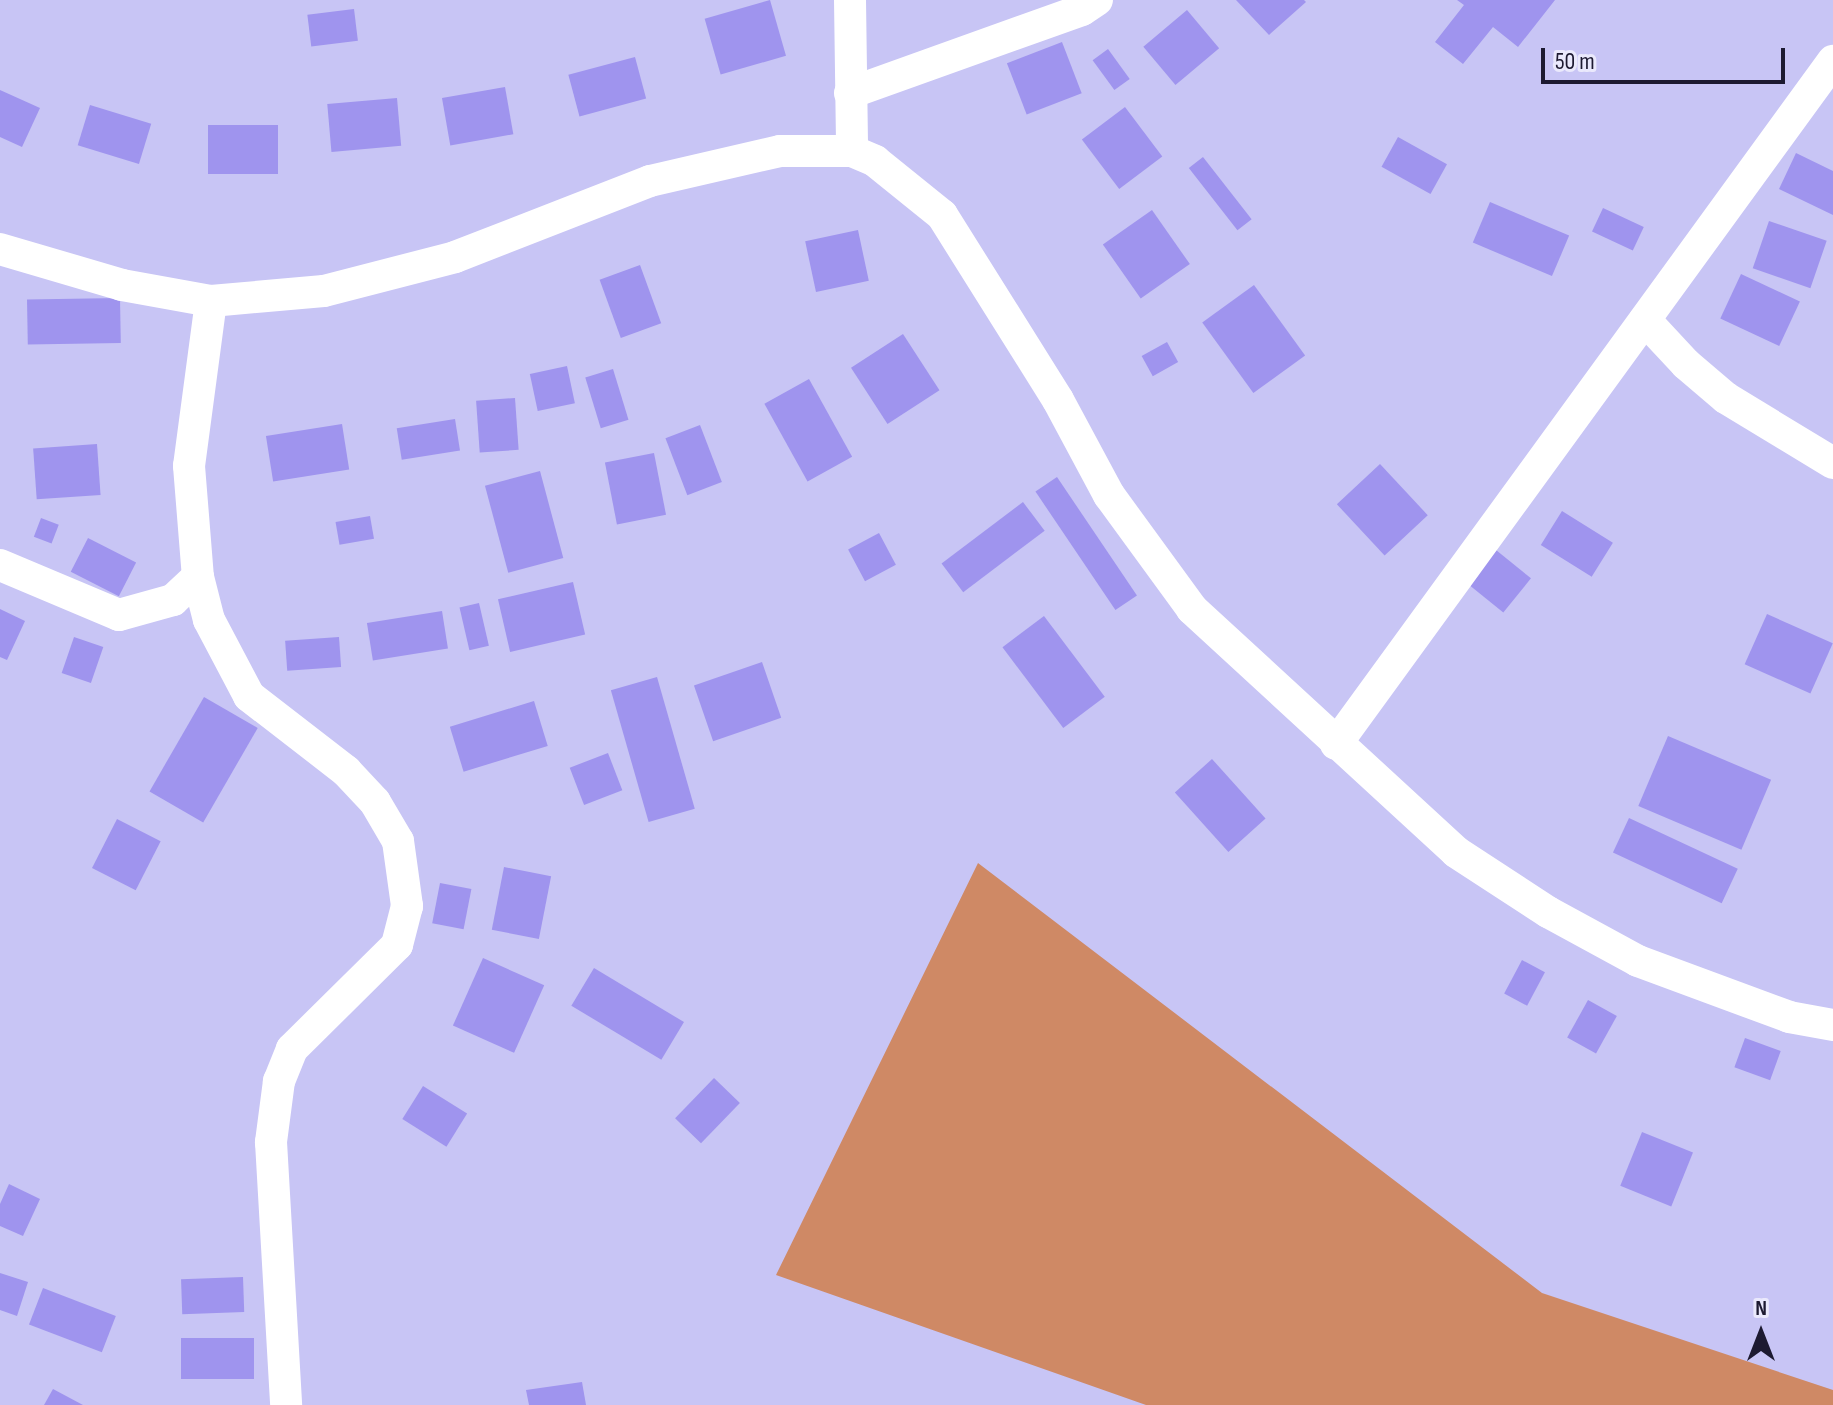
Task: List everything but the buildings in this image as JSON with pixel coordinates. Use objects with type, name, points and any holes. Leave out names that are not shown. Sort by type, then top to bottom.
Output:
[{"type":"street","points":[[850,0],[852,151]]},
{"type":"street","points":[[850,93],[1082,10],[1097,0]]},
{"type":"street","points":[[1336,744],[1833,61]]},
{"type":"street","points":[[0,249],[122,285],[211,301],[324,291],[455,257],[650,181],[780,151],[852,151],[875,161],[942,215],[1058,400],[1109,495],[1183,597],[1336,744],[1456,852],[1548,912],[1638,961],[1789,1017],[1833,1025]]},
{"type":"street","points":[[211,301],[189,466],[198,577],[209,620],[249,696],[346,771],[375,802],[398,841],[407,906],[397,945],[292,1049],[279,1081],[271,1142],[286,1405]]},
{"type":"street","points":[[1645,320],[1686,364],[1726,398],[1833,463]]},
{"type":"street","points":[[0,565],[119,615],[173,600],[198,577]]},
{"type":"shaded area","points":[[978,863],[1542,1293],[1833,1390],[1833,1405],[1146,1405],[776,1275]]}]
